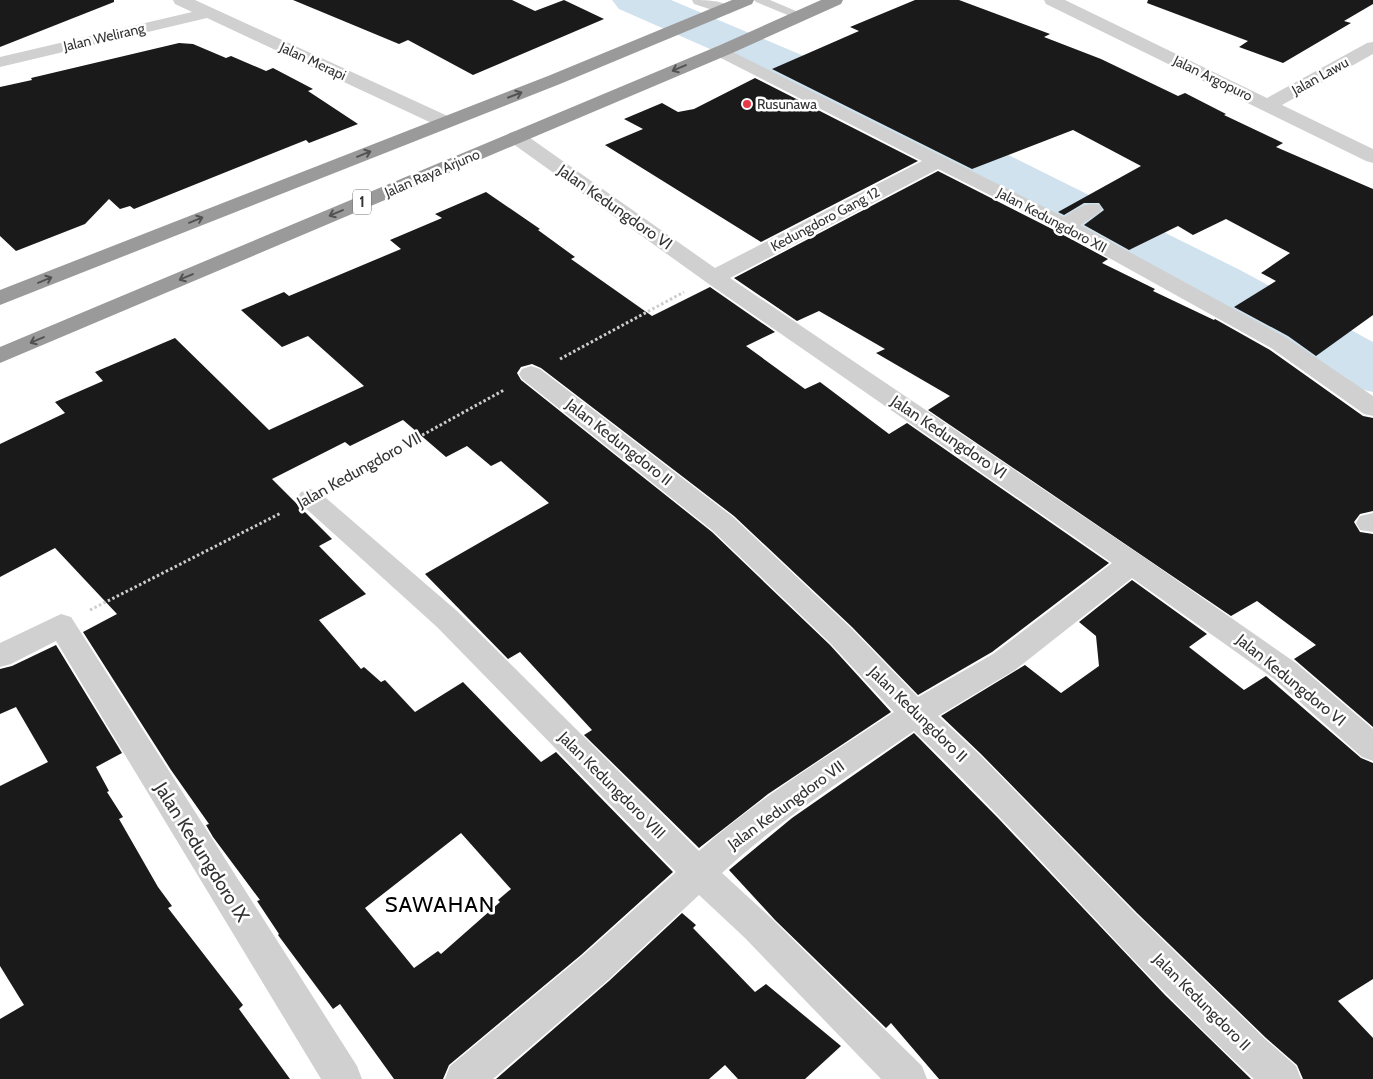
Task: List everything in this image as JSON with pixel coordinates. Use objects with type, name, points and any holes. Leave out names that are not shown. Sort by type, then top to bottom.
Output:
[{"type":"highway","points":[[0,298],[674,31],[746,0]]},
{"type":"highway","name":"Jalan Raya Arjuno","points":[[0,356],[722,50],[835,0]]},
{"type":"street","name":"Jalan Merapi","points":[[181,0],[445,122]]},
{"type":"street","points":[[700,0],[721,11]]},
{"type":"street","name":"Jalan Argopuro","points":[[1052,0],[1373,157]]},
{"type":"street","name":"Jalan Welirang","points":[[0,62],[208,13]]},
{"type":"street","name":"Jalan Lawu","points":[[1268,106],[1373,47]]},
{"type":"street","name":"Jalan Kedungdoro XII","points":[[722,50],[936,161],[1065,224],[1279,343],[1373,408]]},
{"type":"street","name":"Jalan Kedungdoro VI","points":[[516,137],[714,277],[1132,562],[1285,671],[1373,748]]},
{"type":"street","name":"Kedungdoro Gang 12","points":[[714,277],[936,161]]},
{"type":"street","points":[[1065,224],[1089,210]]},
{"type":"street","name":"Jalan Kedungdoro II","points":[[532,374],[723,524],[841,636],[915,714],[969,764],[1124,924],[1252,1052],[1282,1079]]},
{"type":"street","name":"Jalan Kedungdoro VIII","points":[[310,498],[447,619],[698,872],[764,934],[908,1079]]},
{"type":"street","name":"Jalan Kedungdoro VII","points":[[464,1079],[595,968],[728,846],[806,788],[915,714],[1004,662],[1132,562]]},
{"type":"street","points":[[0,656],[60,625]]},
{"type":"street","name":"Jalan Kedungdoro IX","points":[[60,625],[343,1079]]},
{"type":"lane","points":[[760,0],[799,16]]},
{"type":"path","name":"Jalan Kedungdoro VII","points":[[60,625],[310,498],[532,374],[714,277]]},
{"type":"building","points":[[0,0],[114,0],[114,2],[0,47]]},
{"type":"building","points":[[293,0],[512,0],[535,11],[564,0],[604,19],[473,75],[408,40],[399,44]]},
{"type":"building","points":[[915,0],[959,0],[1050,34],[1044,37],[1101,59],[1178,96],[1185,93],[1226,114],[1224,115],[1283,143],[1276,147],[1373,189],[1373,315],[1316,356],[1288,336],[1234,307],[1276,281],[1261,273],[1290,253],[1226,219],[1193,235],[1178,226],[1129,250],[1084,225],[1104,210],[1099,203],[1084,203],[1064,215],[1058,212],[1141,166],[1073,130],[972,169],[772,69],[859,31],[850,27]]},
{"type":"building","points":[[1148,0],[1373,0],[1373,4],[1344,21],[1351,23],[1283,63],[1239,47],[1248,41],[1147,3]]},
{"type":"building","points":[[179,43],[193,44],[226,58],[231,56],[266,71],[273,68],[313,89],[308,91],[358,124],[309,143],[306,140],[134,209],[130,206],[120,209],[109,199],[85,224],[16,251],[0,236],[0,87]]},
{"type":"building","points":[[755,78],[918,161],[761,242],[605,145],[643,129],[624,119],[662,103],[678,112],[694,109]]},
{"type":"building","points":[[938,171],[1108,259],[1102,263],[1155,289],[1153,291],[1215,319],[1270,350],[1363,416],[1373,418],[1373,511],[1360,514],[1354,522],[1360,532],[1373,534],[1373,727],[1294,659],[1316,645],[1257,601],[1231,616],[928,410],[950,396],[876,353],[885,349],[819,311],[797,321],[734,278]]},
{"type":"building","points":[[486,192],[540,229],[538,230],[575,257],[571,259],[652,316],[710,287],[775,332],[746,346],[805,389],[820,382],[889,434],[907,423],[1109,563],[992,652],[918,695],[852,627],[734,516],[541,368],[532,364],[521,367],[517,373],[521,380],[712,532],[830,645],[891,712],[768,794],[699,848],[584,735],[592,730],[520,652],[508,659],[425,574],[549,503],[501,461],[491,466],[467,446],[446,457],[403,420],[350,446],[345,442],[272,479],[332,539],[319,546],[366,594],[319,620],[361,669],[364,667],[381,682],[385,680],[415,712],[463,682],[541,762],[556,752],[673,872],[581,955],[449,1065],[443,1079],[394,1079],[340,1004],[333,1009],[278,935],[257,901],[260,900],[213,837],[206,825],[209,824],[171,770],[83,632],[117,614],[55,548],[0,577],[0,444],[65,413],[55,402],[103,381],[95,372],[175,338],[269,430],[364,386],[308,336],[282,347],[241,310],[284,292],[289,296],[401,249],[390,240],[442,218],[435,214]],"holes":[[[461,833],[511,889],[498,900],[500,902],[441,954],[438,951],[414,968],[365,908]]]},
{"type":"building","points":[[1132,580],[1207,634],[1189,647],[1244,690],[1266,676],[1361,758],[1373,763],[1373,979],[1338,1001],[1373,1038],[1373,1079],[1303,1079],[1297,1065],[1266,1038],[1137,913],[981,754],[941,716],[1025,665],[1061,693],[1099,666],[1096,636],[1079,622]]},
{"type":"building","points":[[56,645],[122,753],[96,767],[109,791],[107,792],[123,817],[119,819],[158,887],[172,906],[168,908],[243,1005],[239,1009],[290,1079],[0,1079],[0,1019],[24,1005],[0,966],[0,786],[48,762],[16,707],[0,714],[0,669],[12,666]]},
{"type":"building","points":[[914,733],[998,818],[1165,995],[1251,1079],[939,1079],[891,1023],[886,1028],[775,920],[729,870],[792,818]]},
{"type":"building","points":[[682,913],[696,925],[693,928],[755,992],[766,984],[841,1046],[805,1079],[738,1079],[725,1065],[709,1079],[496,1079],[609,981]]},
{"type":"waterway","points":[[634,0],[820,80],[1220,282],[1352,356],[1373,373]]},
{"type":"place","name":"Rusunawa","points":[[747,104]]},
{"type":"district","name":"SAWAHAN","points":[[440,904]]}]
